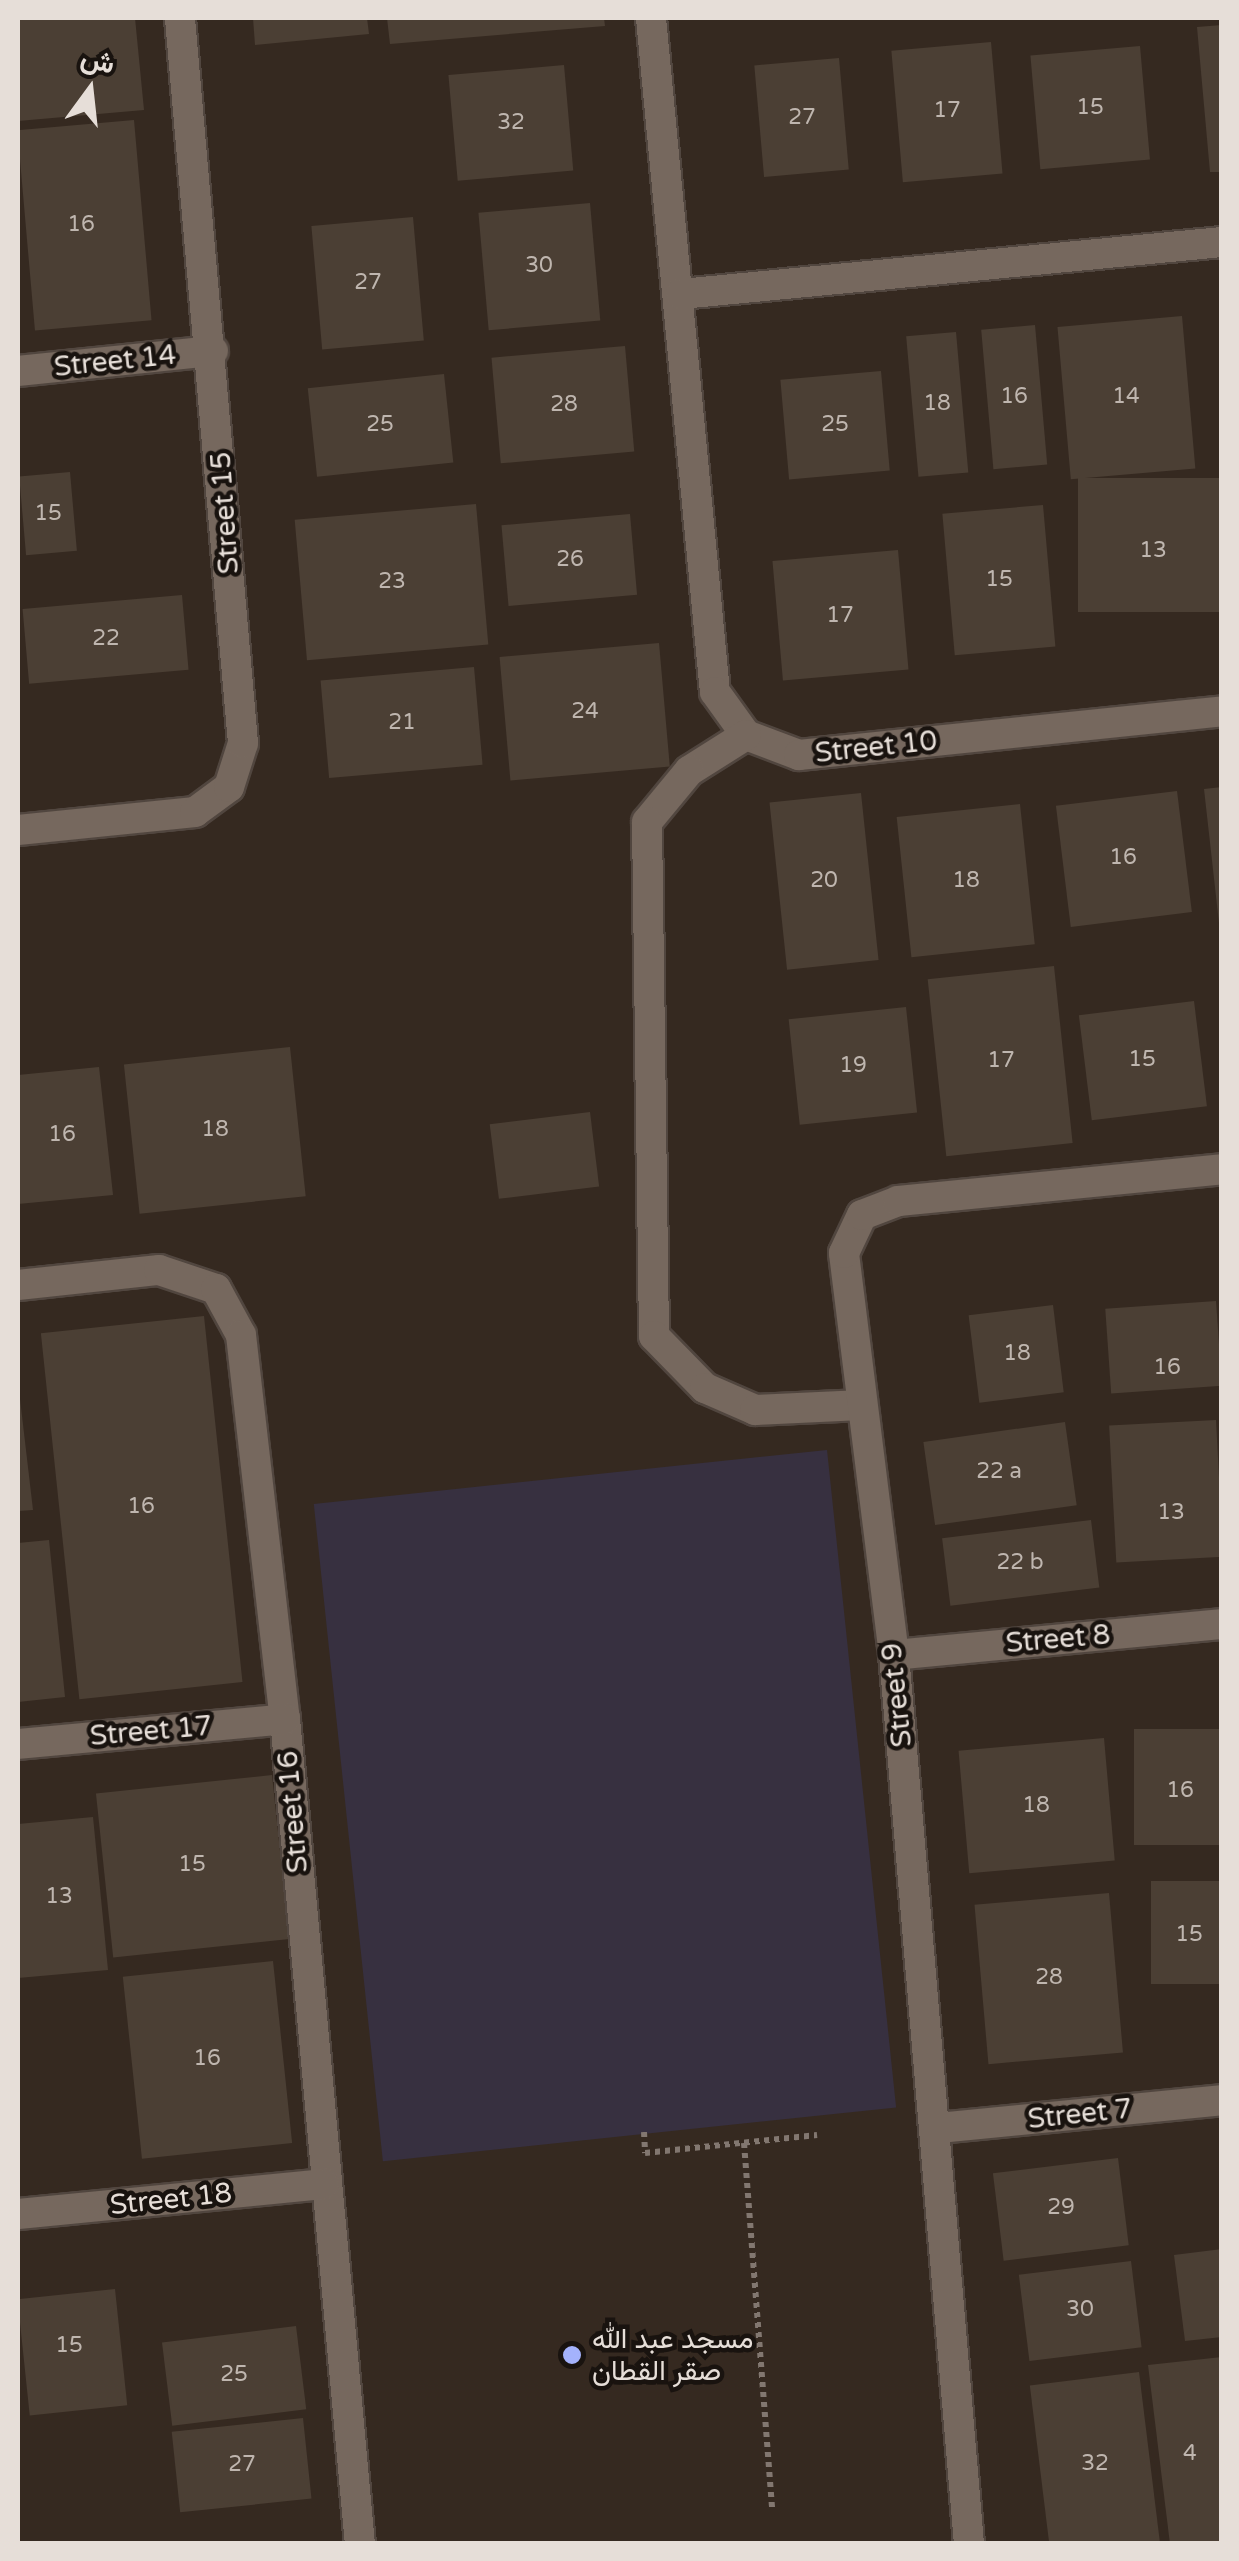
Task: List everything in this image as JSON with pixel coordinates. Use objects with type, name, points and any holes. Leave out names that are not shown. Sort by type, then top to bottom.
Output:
[{"type":"street","name":"Street 15","points":[[18,830],[195,812],[228,787],[243,744],[213,352],[180,18]]},
{"type":"street","points":[[651,18],[681,294],[714,692],[746,735],[689,771],[647,822],[654,1336],[705,1388],[755,1410],[862,1405]]},
{"type":"street","points":[[681,294],[1222,242]]},
{"type":"street","name":"Street 14","points":[[18,372],[213,352]]},
{"type":"street","name":"Street 10","points":[[746,735],[800,755],[1222,711]]},
{"type":"street","name":"Street 9","points":[[969,2544],[938,2128],[894,1655],[844,1253],[862,1215],[898,1200],[1222,1170]]},
{"type":"street","name":"Street 16","points":[[18,1286],[159,1270],[216,1289],[241,1335],[285,1718],[324,2184],[360,2544]]},
{"type":"street","name":"Street 8","points":[[894,1655],[1222,1624]]},
{"type":"street","name":"Street 17","points":[[18,1744],[285,1718]]},
{"type":"street","name":"Street 7","points":[[938,2128],[1222,2100]]},
{"type":"street","name":"Street 18","points":[[18,2214],[324,2184]]},
{"type":"path","points":[[644,2132],[645,2153],[816,2135]]},
{"type":"path","points":[[744,2143],[772,2509]]},
{"type":"shaded area","points":[[827,1450],[896,2107],[383,2161],[314,1504]]},
{"type":"building","points":[[18,18],[135,18],[144,110],[18,121]]},
{"type":"building","points":[[253,18],[367,18],[369,34],[255,45]]},
{"type":"building","points":[[387,18],[604,18],[605,26],[390,44]]},
{"type":"building","points":[[1222,25],[1222,172],[1210,172],[1197,27]]},
{"type":"building","points":[[991,42],[1003,173],[903,182],[891,51]]},
{"type":"building","points":[[1140,46],[1150,160],[1040,169],[1030,56]]},
{"type":"building","points":[[839,58],[849,170],[764,177],[754,65]]},
{"type":"building","points":[[564,65],[573,171],[458,181],[448,75]]},
{"type":"building","points":[[134,120],[152,320],[35,330],[18,130]]},
{"type":"building","points":[[590,203],[600,321],[489,330],[478,213]]},
{"type":"building","points":[[413,217],[424,341],[322,349],[311,226]]},
{"type":"building","points":[[1182,316],[1195,468],[1071,479],[1057,327]]},
{"type":"building","points":[[1035,325],[1047,464],[993,469],[981,330]]},
{"type":"building","points":[[956,332],[968,472],[918,477],[906,336]]},
{"type":"building","points":[[625,346],[634,452],[501,463],[492,358]]},
{"type":"building","points":[[881,371],[890,471],[789,479],[780,380]]},
{"type":"building","points":[[444,374],[453,463],[317,477],[308,388]]},
{"type":"building","points":[[70,472],[77,551],[26,555],[19,476]]},
{"type":"building","points":[[1078,478],[1222,478],[1222,612],[1078,612]]},
{"type":"building","points":[[476,504],[488,644],[307,660],[295,520]]},
{"type":"building","points":[[1043,505],[1055,646],[955,655],[942,514]]},
{"type":"building","points":[[630,514],[637,595],[509,606],[501,525]]},
{"type":"building","points":[[898,550],[908,670],[783,681],[772,561]]},
{"type":"building","points":[[182,595],[189,670],[29,684],[23,609]]},
{"type":"building","points":[[659,643],[670,767],[510,780],[500,657]]},
{"type":"building","points":[[474,667],[483,765],[329,778],[321,680]]},
{"type":"building","points":[[1222,787],[1222,923],[1219,923],[1204,789]]},
{"type":"building","points":[[1177,791],[1192,912],[1071,927],[1056,806]]},
{"type":"building","points":[[861,793],[879,960],[787,970],[770,803]]},
{"type":"building","points":[[1020,804],[1035,944],[911,957],[897,817]]},
{"type":"building","points":[[1054,966],[1073,1143],[946,1156],[928,979]]},
{"type":"building","points":[[1194,1001],[1207,1106],[1092,1120],[1079,1015]]},
{"type":"building","points":[[906,1007],[917,1112],[800,1125],[789,1019]]},
{"type":"building","points":[[290,1047],[306,1196],[140,1214],[124,1064]]},
{"type":"building","points":[[99,1067],[113,1195],[18,1204],[18,1075]]},
{"type":"building","points":[[590,1112],[599,1186],[499,1199],[490,1124]]},
{"type":"building","points":[[1216,1301],[1222,1386],[1111,1394],[1105,1309]]},
{"type":"building","points":[[1053,1305],[1064,1392],[979,1403],[969,1315]]},
{"type":"building","points":[[204,1316],[242,1682],[79,1699],[41,1333]]},
{"type":"building","points":[[18,1382],[33,1510],[18,1511]]},
{"type":"building","points":[[1216,1420],[1222,1557],[1116,1562],[1109,1426]]},
{"type":"building","points":[[1065,1422],[1077,1505],[935,1525],[923,1442]]},
{"type":"building","points":[[1091,1520],[1099,1587],[950,1606],[942,1538]]},
{"type":"building","points":[[49,1540],[65,1697],[18,1702],[18,1543]]},
{"type":"building","points":[[1134,1729],[1222,1729],[1222,1845],[1134,1845]]},
{"type":"building","points":[[1104,1738],[1115,1861],[969,1873],[959,1751]]},
{"type":"building","points":[[272,1775],[289,1939],[113,1958],[96,1794]]},
{"type":"building","points":[[93,1817],[108,1970],[18,1978],[18,1824]]},
{"type":"building","points":[[1151,1881],[1222,1881],[1222,1984],[1151,1984]]},
{"type":"building","points":[[1109,1893],[1123,2052],[988,2064],[975,1905]]},
{"type":"building","points":[[273,1961],[292,2143],[142,2159],[123,1977]]},
{"type":"building","points":[[1118,2158],[1129,2245],[1004,2261],[993,2173]]},
{"type":"building","points":[[1222,2249],[1222,2337],[1185,2341],[1174,2255]]},
{"type":"building","points":[[1131,2261],[1142,2347],[1029,2361],[1019,2275]]},
{"type":"building","points":[[115,2289],[127,2405],[30,2416],[18,2299]]},
{"type":"building","points":[[296,2326],[306,2409],[172,2426],[162,2342]]},
{"type":"building","points":[[1222,2357],[1222,2544],[1170,2544],[1148,2365]]},
{"type":"building","points":[[1139,2372],[1160,2544],[1049,2544],[1030,2385]]},
{"type":"building","points":[[303,2418],[311,2499],[180,2512],[172,2432]]},
{"type":"place","name":"مسجد عبد الله صقر القطان","points":[[572,2355]]}]
